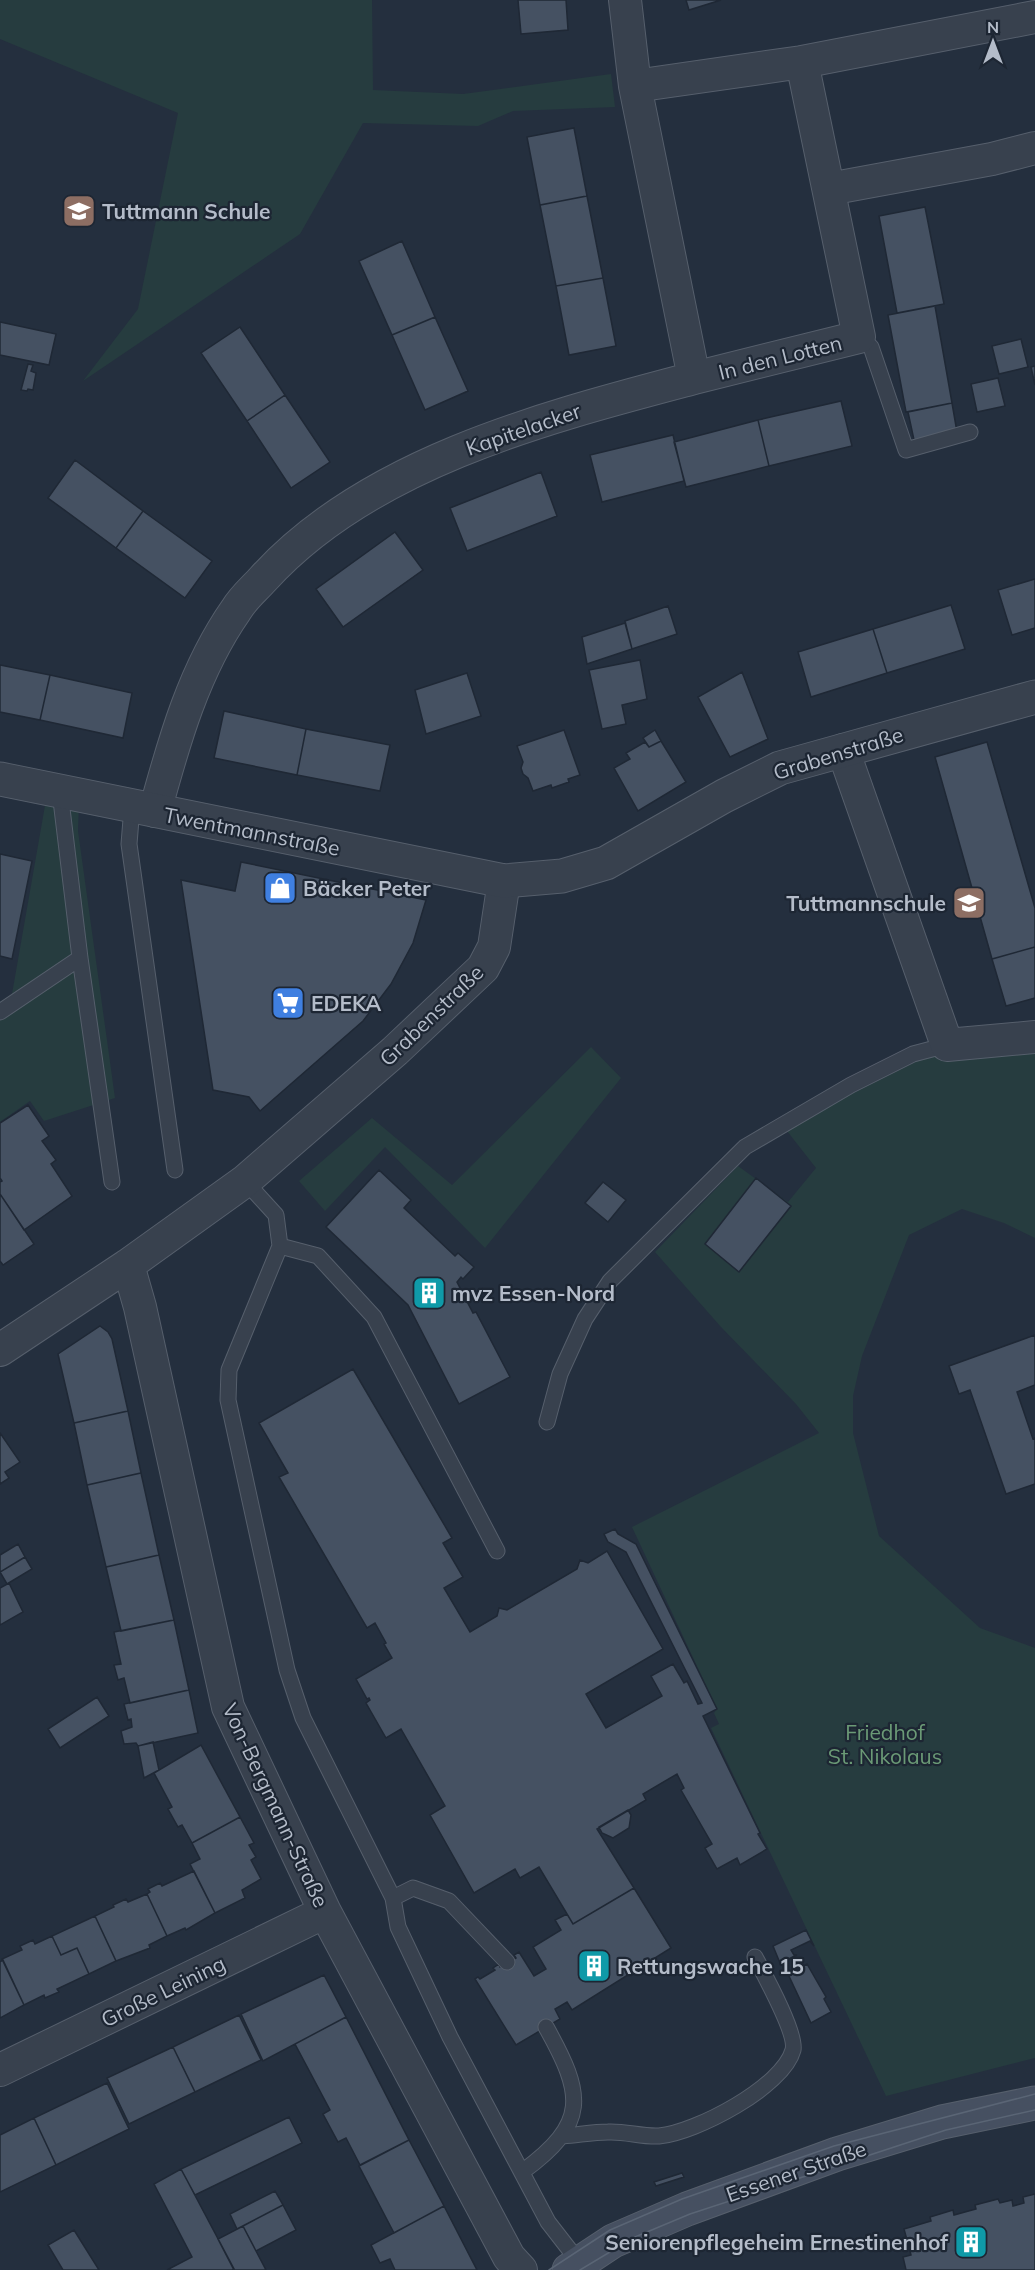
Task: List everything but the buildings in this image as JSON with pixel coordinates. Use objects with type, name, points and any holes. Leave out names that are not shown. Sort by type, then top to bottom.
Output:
[{"type":"main road","name":"Essener Straße","points":[[574,2266],[613,2241],[675,2214],[837,2154],[942,2122],[1035,2103]]},
{"type":"street","points":[[625,0],[635,86],[694,378]]},
{"type":"street","points":[[635,86],[802,62],[1035,17]]},
{"type":"street","name":"In den Lotten","points":[[694,378],[859,337],[802,62]]},
{"type":"street","points":[[829,189],[992,159],[1035,148]]},
{"type":"street","name":"Kapitelacker","points":[[143,809],[169,761],[188,703],[205,664],[237,608],[285,555],[334,516],[386,486],[508,431],[596,404],[694,378]]},
{"type":"street","name":"Grabenstraße","points":[[0,1350],[128,1265],[245,1181],[395,1051],[483,968],[494,946],[504,882],[562,876],[606,863],[724,796],[780,768],[1035,697]]},
{"type":"street","points":[[843,750],[947,1045],[1035,1037]]},
{"type":"street","name":"Twentmannstraße","points":[[0,779],[504,882]]},
{"type":"street","name":"Von-Bergmann-Straße","points":[[128,1265],[141,1306],[228,1707],[325,1912],[509,2256],[521,2270]]},
{"type":"street","name":"Große Leining","points":[[0,2070],[325,1912]]},
{"type":"lane","points":[[859,337],[871,347],[906,450],[970,432]]},
{"type":"lane","points":[[60,792],[80,958],[112,1182]]},
{"type":"lane","points":[[143,809],[129,844],[175,1170]]},
{"type":"lane","points":[[0,1012],[80,958]]},
{"type":"lane","points":[[547,1422],[560,1374],[585,1319],[610,1281],[745,1147],[851,1085],[913,1054],[947,1045]]},
{"type":"lane","points":[[245,1181],[276,1215],[280,1246],[229,1370],[228,1400],[286,1670],[303,1718],[393,1898],[398,1927],[450,2037],[548,2222],[574,2266]]},
{"type":"lane","points":[[280,1246],[318,1256],[374,1317],[497,1551]]},
{"type":"lane","points":[[393,1898],[413,1888],[449,1901],[507,1962]]},
{"type":"lane","points":[[563,2136],[609,2132],[658,2136],[698,2126],[763,2089],[781,2069],[793,2049],[791,2031],[755,1957]]},
{"type":"lane","points":[[522,2172],[546,2155],[563,2136],[572,2117],[574,2100],[571,2079],[563,2056],[546,2027]]},
{"type":"green space","points":[[0,0],[372,0],[373,90],[463,94],[611,74],[615,107],[513,111],[478,126],[363,123],[300,234],[83,381],[138,309],[178,113],[0,39]]},
{"type":"green space","points":[[47,794],[79,800],[78,831],[115,1098],[44,1121],[30,1101],[0,1122],[0,1002],[12,994]]},
{"type":"green space","points":[[591,1047],[621,1078],[485,1248],[385,1147],[325,1211],[299,1181],[372,1118],[452,1185]]},
{"type":"green space","name":"Friedhof St. Nikolaus","points":[[1035,1048],[1035,1238],[1004,1223],[962,1209],[909,1235],[862,1356],[853,1396],[853,1433],[879,1536],[980,1628],[1035,1648],[1035,2058],[886,2096],[711,1728],[719,1724],[714,1713],[717,1709],[632,1527],[819,1433],[796,1404],[721,1327],[655,1252],[738,1166],[788,1202],[816,1168],[787,1131],[853,1091],[936,1052]]},
{"type":"tram line","points":[[549,2270],[610,2230],[682,2199],[834,2146],[1035,2094]]},
{"type":"tram line","points":[[580,2270],[635,2237],[690,2214],[946,2130],[1035,2110]]},
{"type":"place","name":"Tuttmann Schule","points":[[79,211]]},
{"type":"place","name":"Bäcker Peter","points":[[280,888]]},
{"type":"place","name":"Tuttmannschule","points":[[969,903]]},
{"type":"place","name":"EDEKA","points":[[288,1003]]},
{"type":"place","name":"mvz Essen-Nord","points":[[429,1293]]},
{"type":"place","name":"Rettungswache 15","points":[[594,1966]]},
{"type":"place","name":"Seniorenpflegeheim Ernestinenhof","points":[[971,2242]]}]
